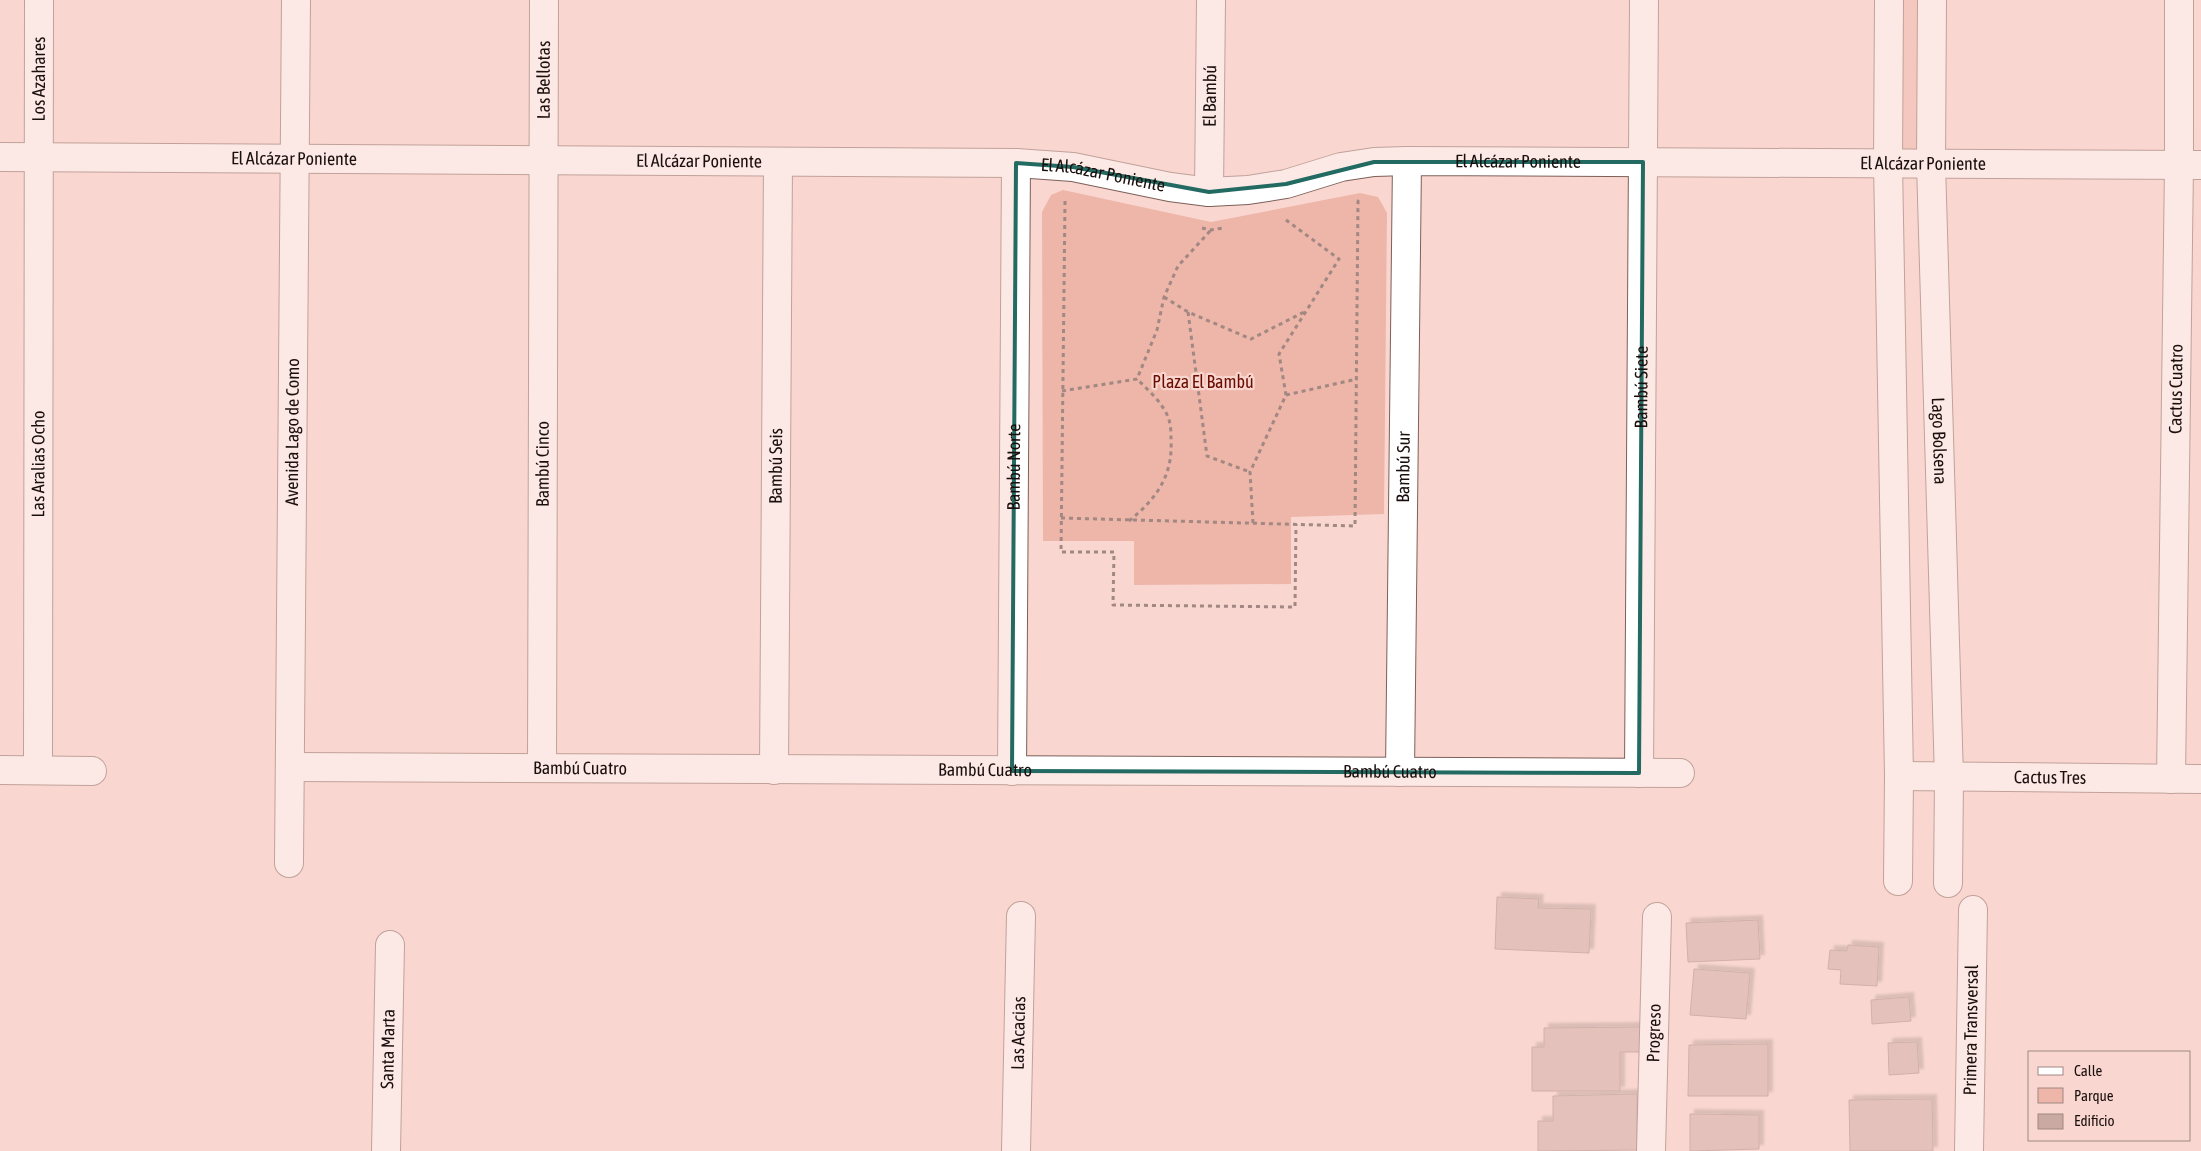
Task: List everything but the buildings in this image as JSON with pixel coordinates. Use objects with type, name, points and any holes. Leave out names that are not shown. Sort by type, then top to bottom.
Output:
[{"type":"street","name":"Los Azahares","points":[[38,157],[39,0]]},
{"type":"street","name":"Avenida Lago de Como","points":[[289,863],[296,0]]},
{"type":"street","name":"Las Bellotas","points":[[544,0],[544,160]]},
{"type":"street","name":"El Bambú","points":[[1209,192],[1210,0]]},
{"type":"street","name":"Bambú Siete","points":[[1638,773],[1644,0]]},
{"type":"street","points":[[1889,0],[1888,164],[1899,776],[1898,881]]},
{"type":"street","name":"Lago Bolsena","points":[[1932,0],[1931,164],[1949,778],[1948,883]]},
{"type":"street","name":"Cactus Cuatro","points":[[2171,779],[2190,165],[2179,0]]},
{"type":"street","name":"El Alcázar Poniente","points":[[0,157],[1016,163],[1073,167],[1170,187],[1209,192],[1248,190],[1286,184],[1341,168],[1374,162],[1407,161],[2190,165]]},
{"type":"street","name":"Las Aralias Ocho","points":[[38,157],[38,770]]},
{"type":"street","name":"Bambú Cinco","points":[[542,768],[544,160]]},
{"type":"street","name":"Bambú Sur","points":[[1400,772],[1407,161]]},
{"type":"street","name":"Bambú Seis","points":[[774,770],[778,162]]},
{"type":"street","name":"Bambú Norte","points":[[1012,771],[1016,163]]},
{"type":"street","name":"Bambú Cuatro","points":[[290,767],[1680,773]]},
{"type":"street","points":[[0,770],[92,771]]},
{"type":"street","name":"Cactus Tres","points":[[1899,776],[2201,780]]},
{"type":"street","name":"Primera Transversal","points":[[1969,1151],[1973,910]]},
{"type":"street","name":"Las Acacias","points":[[1016,1151],[1021,916]]},
{"type":"street","name":"Progreso","points":[[1651,1151],[1657,916]]},
{"type":"street","name":"Santa Marta","points":[[386,1151],[390,945]]},
{"type":"path","points":[[1065,196],[1061,552],[1114,552],[1114,605],[1295,606],[1296,524]]},
{"type":"path","points":[[1061,518],[1355,526],[1358,201],[1351,202]]},
{"type":"path","points":[[1253,523],[1250,472],[1286,395],[1279,354],[1340,259],[1281,216],[1290,214]]},
{"type":"path","points":[[1193,226],[1211,230],[1228,227]]},
{"type":"path","points":[[1137,379],[1157,330],[1164,297],[1178,266],[1211,230]]},
{"type":"path","points":[[1164,297],[1188,312],[1251,339],[1307,310]]},
{"type":"path","points":[[1188,312],[1207,456],[1250,472]]},
{"type":"path","points":[[1062,391],[1137,379]]},
{"type":"path","points":[[1129,521],[1144,509],[1164,482],[1172,452],[1169,419],[1164,408],[1137,379]]},
{"type":"path","points":[[1286,395],[1357,379]]},
{"type":"highlighted area","points":[[1374,162],[1643,162],[1639,773],[1012,771],[1016,163],[1073,167],[1209,192],[1286,184]]},
{"type":"green space","points":[[1895,0],[1925,0],[1925,159],[1892,159]]},
{"type":"green space","name":"Plaza El Bambú","points":[[1063,190],[1211,222],[1360,193],[1378,197],[1387,213],[1384,514],[1291,517],[1291,584],[1134,585],[1134,541],[1043,541],[1042,212],[1051,195]]}]
